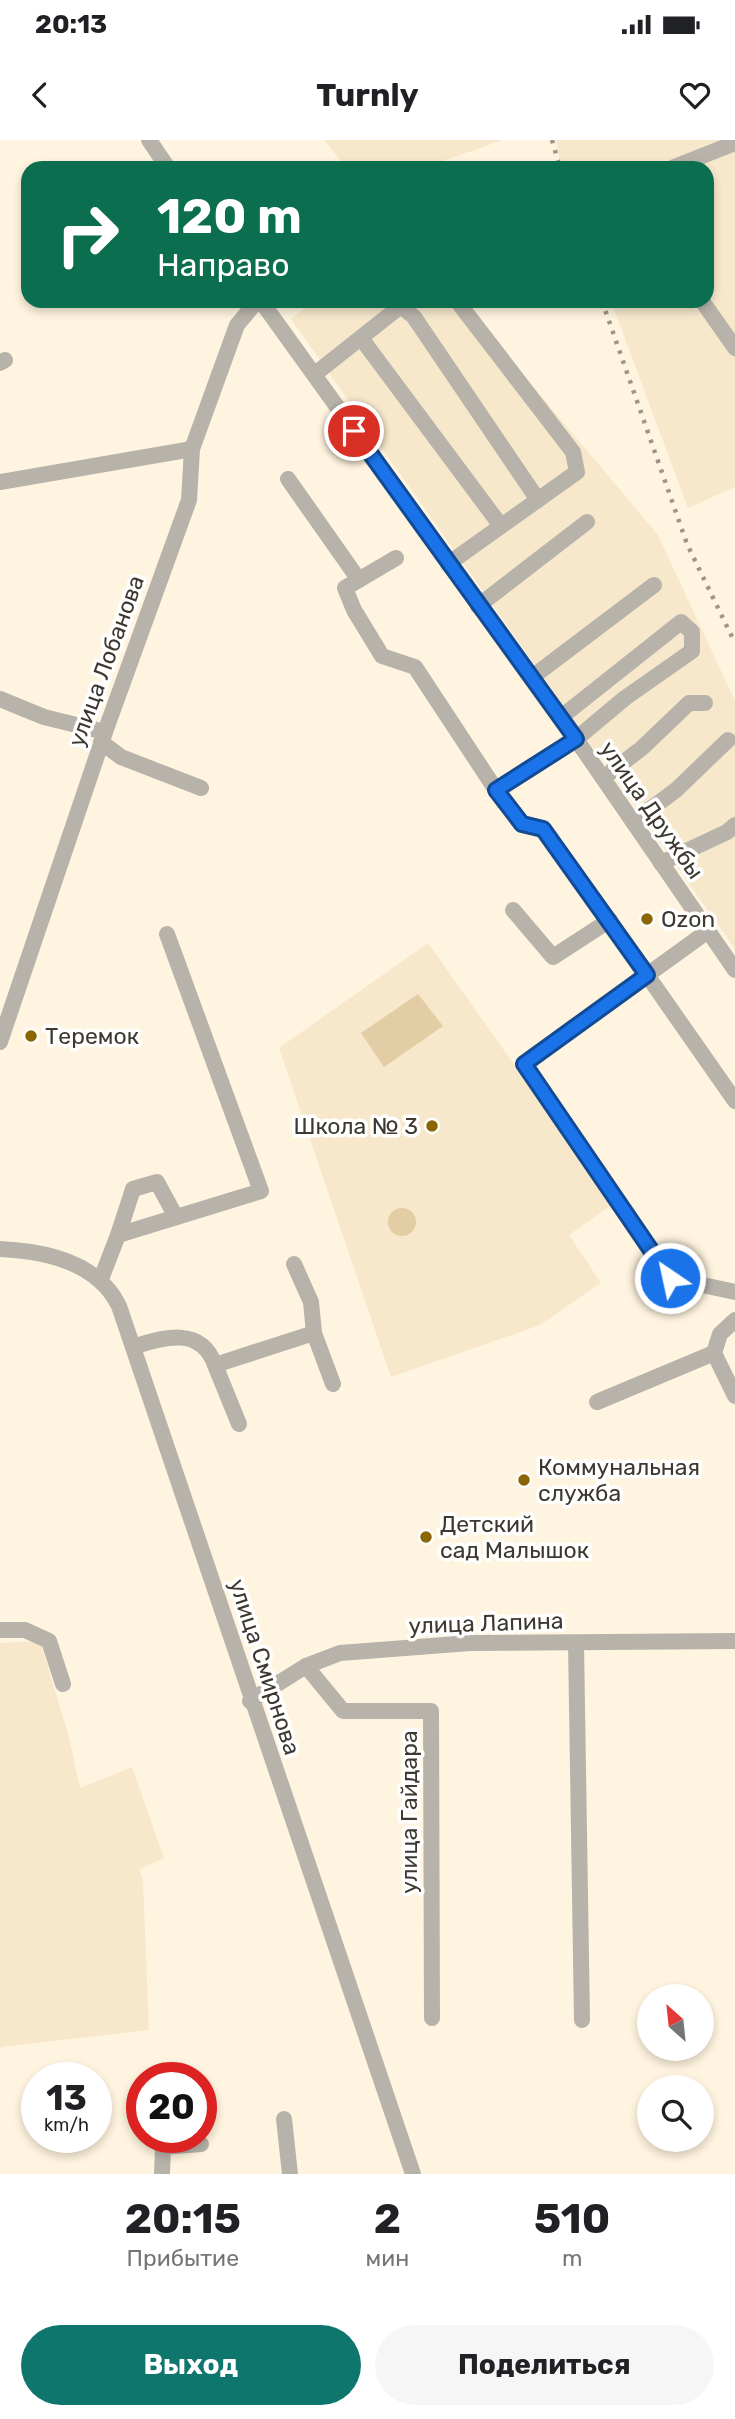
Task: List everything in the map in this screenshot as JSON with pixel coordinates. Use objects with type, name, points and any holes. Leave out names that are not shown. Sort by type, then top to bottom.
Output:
[{"type":"street","points":[[149,140],[163,161]]},
{"type":"street","points":[[690,161],[735,143]]},
{"type":"street","name":"улица Лобанова","points":[[0,1042],[4,1016],[189,499],[192,449],[237,325],[253,308]]},
{"type":"street","name":"улица Дружбы","points":[[264,308],[315,374],[478,606],[576,739],[735,969]]},
{"type":"street","points":[[315,374],[398,308]]},
{"type":"street","points":[[408,308],[538,500]]},
{"type":"street","points":[[448,564],[577,472],[573,452],[462,308]]},
{"type":"street","points":[[707,308],[735,348]]},
{"type":"street","points":[[360,338],[501,526]]},
{"type":"street","points":[[0,482],[192,449]]},
{"type":"street","points":[[288,479],[359,580]]},
{"type":"street","points":[[478,606],[587,522]]},
{"type":"street","points":[[397,558],[345,587],[354,610],[382,656],[415,667],[496,790],[522,824],[543,829],[610,920],[735,1101]]},
{"type":"street","points":[[531,678],[654,585]]},
{"type":"street","points":[[496,790],[576,739],[625,698],[692,650],[692,632],[681,622],[560,718]]},
{"type":"street","points":[[0,699],[103,737],[121,757],[201,788]]},
{"type":"street","points":[[603,778],[642,748],[689,703],[705,703]]},
{"type":"street","points":[[633,822],[676,790],[728,740]]},
{"type":"street","points":[[661,863],[727,832],[735,825]]},
{"type":"street","points":[[513,910],[553,957],[610,920]]},
{"type":"street","points":[[708,931],[524,1064],[670,1278],[735,1292]]},
{"type":"street","points":[[118,1235],[261,1191],[167,934]]},
{"type":"street","points":[[100,1279],[133,1189],[157,1182],[176,1217]]},
{"type":"street","name":"улица Смирнова","points":[[0,1249],[68,1262],[100,1279],[110,1288],[119,1306],[208,1562],[250,1701],[413,2174]]},
{"type":"street","points":[[294,1264],[311,1302],[314,1333],[333,1384]]},
{"type":"street","points":[[735,1320],[720,1334],[714,1353],[735,1396]]},
{"type":"street","points":[[215,1365],[314,1333]]},
{"type":"street","points":[[133,1347],[166,1336],[193,1338],[212,1355],[239,1424]]},
{"type":"street","points":[[597,1402],[714,1353]]},
{"type":"street","points":[[0,1630],[25,1630],[49,1641],[63,1684]]},
{"type":"street","name":"улица Лапина","points":[[250,1701],[306,1666],[340,1653],[470,1643],[735,1641]]},
{"type":"street","points":[[576,1643],[582,2020]]},
{"type":"street","name":"улица Гайдара","points":[[306,1666],[343,1711],[431,1711],[432,2018]]},
{"type":"street","points":[[284,2119],[290,2174]]},
{"type":"street","points":[[162,2174],[163,2153]]},
{"type":"shaded area","points":[[324,140],[503,140],[443,161],[341,161]]},
{"type":"shaded area","points":[[556,140],[735,140],[735,487],[688,508],[614,308],[714,308],[714,161],[560,161]]},
{"type":"shaded area","points":[[305,308],[467,308],[658,535],[735,701],[735,949],[291,319]]},
{"type":"shaded area","name":"Школа № 3","points":[[428,943],[613,1204],[569,1235],[601,1283],[540,1325],[391,1377],[279,1048]]},
{"type":"shaded area","points":[[418,994],[443,1026],[384,1067],[361,1033]]},
{"type":"shaded area","points":[[402,1208],[412,1212],[416,1222],[412,1232],[402,1236],[392,1232],[388,1222],[392,1212]]},
{"type":"shaded area","points":[[40,1641],[69,1737],[80,1788],[132,1767],[164,1858],[139,1870],[143,1880],[149,2030],[1,2047],[0,2051],[0,1643]]},
{"type":"railway","points":[[552,140],[558,161]]},
{"type":"railway","points":[[604,308],[687,544],[735,643]]},
{"type":"place","name":"Ozon","points":[[647,919]]},
{"type":"place","name":"Теремок","points":[[31,1036]]},
{"type":"place","name":"Школа № 3","points":[[432,1126]]},
{"type":"place","name":"Коммунальная служба","points":[[524,1480]]},
{"type":"place","name":"Детский сад Малышок","points":[[426,1537]]},
{"type":"route","points":[[354,431],[576,739],[496,790],[522,824],[543,829],[647,975],[524,1064],[670,1278]]}]
